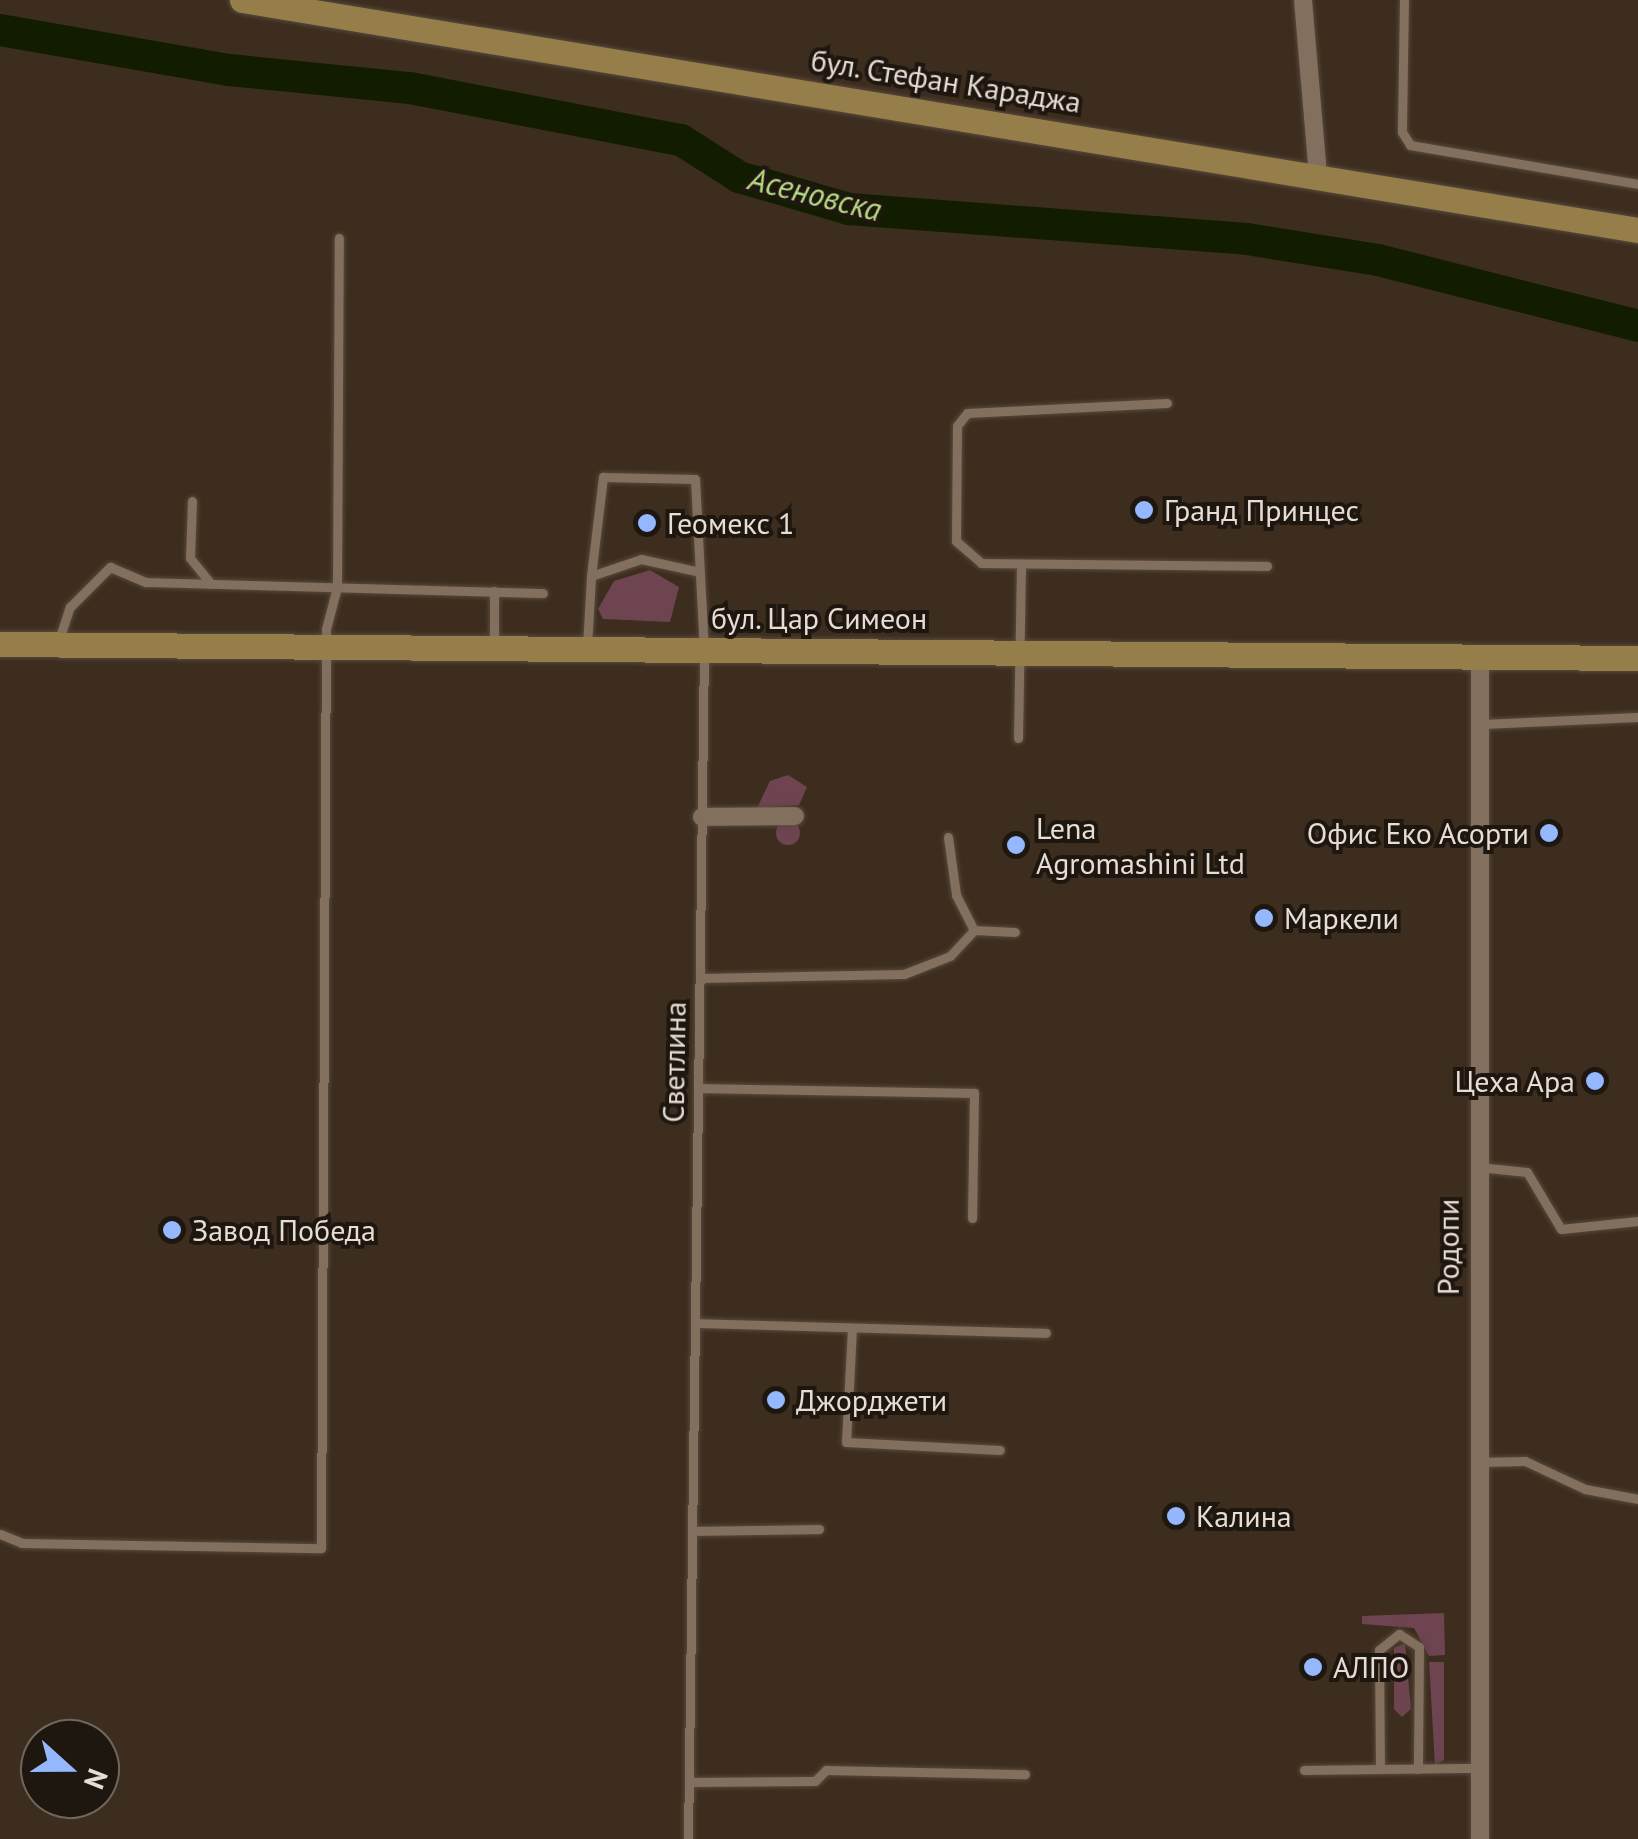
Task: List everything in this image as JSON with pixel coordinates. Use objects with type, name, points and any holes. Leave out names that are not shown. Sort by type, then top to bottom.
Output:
[{"type":"main road","name":"бул. Стефан Караджа","points":[[242,0],[296,4],[1638,230]]},
{"type":"main road","name":"бул. Цар Симеон","points":[[0,644],[1638,658]]},
{"type":"street","points":[[1303,0],[1318,174]]},
{"type":"street","name":"Родопи","points":[[1480,656],[1475,1167],[1480,1839]]},
{"type":"street","points":[[702,817],[796,816]]},
{"type":"lane","points":[[1404,0],[1402,132],[1410,145],[1638,184]]},
{"type":"lane","points":[[0,1534],[22,1543],[320,1548],[326,647],[338,587],[340,238]]},
{"type":"lane","points":[[1167,402],[967,413],[957,426],[956,541],[981,563],[1266,566]]},
{"type":"lane","name":"Светлина","points":[[591,576],[602,477],[695,480],[704,650],[688,1839]]},
{"type":"lane","points":[[192,500],[190,558],[211,584]]},
{"type":"lane","points":[[587,649],[591,576],[641,559],[700,572]]},
{"type":"lane","points":[[1018,738],[1021,566]]},
{"type":"lane","points":[[58,644],[70,607],[110,567],[146,582],[543,593]]},
{"type":"lane","points":[[494,592],[494,648]]},
{"type":"lane","points":[[1482,724],[1638,717]]},
{"type":"lane","points":[[948,837],[956,894],[974,930]]},
{"type":"lane","points":[[700,978],[904,974],[950,956],[974,930]]},
{"type":"lane","points":[[974,930],[1016,932]]},
{"type":"lane","points":[[698,1088],[974,1094],[972,1218]]},
{"type":"lane","points":[[1475,1167],[1527,1172],[1561,1230],[1638,1221]]},
{"type":"lane","points":[[696,1323],[1046,1333]]},
{"type":"lane","points":[[852,1328],[846,1442],[1000,1450]]},
{"type":"lane","points":[[1477,1462],[1526,1461],[1586,1489],[1638,1498]]},
{"type":"lane","points":[[693,1531],[818,1529]]},
{"type":"lane","points":[[1380,1769],[1380,1650],[1399,1634],[1419,1647],[1418,1769]]},
{"type":"lane","points":[[1304,1770],[1479,1768]]},
{"type":"lane","points":[[689,1782],[815,1782],[826,1770],[1025,1774]]},
{"type":"shaded area","points":[[650,570],[679,587],[670,622],[603,619],[598,609],[614,581]]},
{"type":"shaded area","points":[[788,775],[807,787],[799,805],[757,808],[770,781]]},
{"type":"shaded area","points":[[788,821],[797,824],[797,842],[788,845],[779,842],[776,833],[779,824]]},
{"type":"shaded area","points":[[1444,1613],[1445,1655],[1429,1656],[1414,1628],[1362,1624],[1362,1616]]},
{"type":"shaded area","points":[[1405,1643],[1411,1709],[1402,1717],[1394,1709],[1394,1648]]},
{"type":"shaded area","points":[[1429,1662],[1444,1662],[1444,1760],[1435,1765]]},
{"type":"waterway","name":"Асеновска","points":[[0,30],[229,70],[410,88],[681,140],[739,177],[849,209],[1247,239],[1378,260],[1638,326]]},
{"type":"place","name":"Гранд Принцес","points":[[1144,510]]},
{"type":"place","name":"Геомекс 1","points":[[647,523]]},
{"type":"place","name":"Офис Еко Асорти","points":[[1549,833]]},
{"type":"place","name":"Lena Agromashini Ltd","points":[[1016,845]]},
{"type":"place","name":"Маркели","points":[[1264,918]]},
{"type":"place","name":"Цеха Ара","points":[[1595,1081]]},
{"type":"place","name":"Завод Победа","points":[[172,1230]]},
{"type":"place","name":"Джорджети","points":[[776,1400]]},
{"type":"place","name":"Калина","points":[[1176,1516]]},
{"type":"place","name":"АЛПО","points":[[1313,1667]]}]
